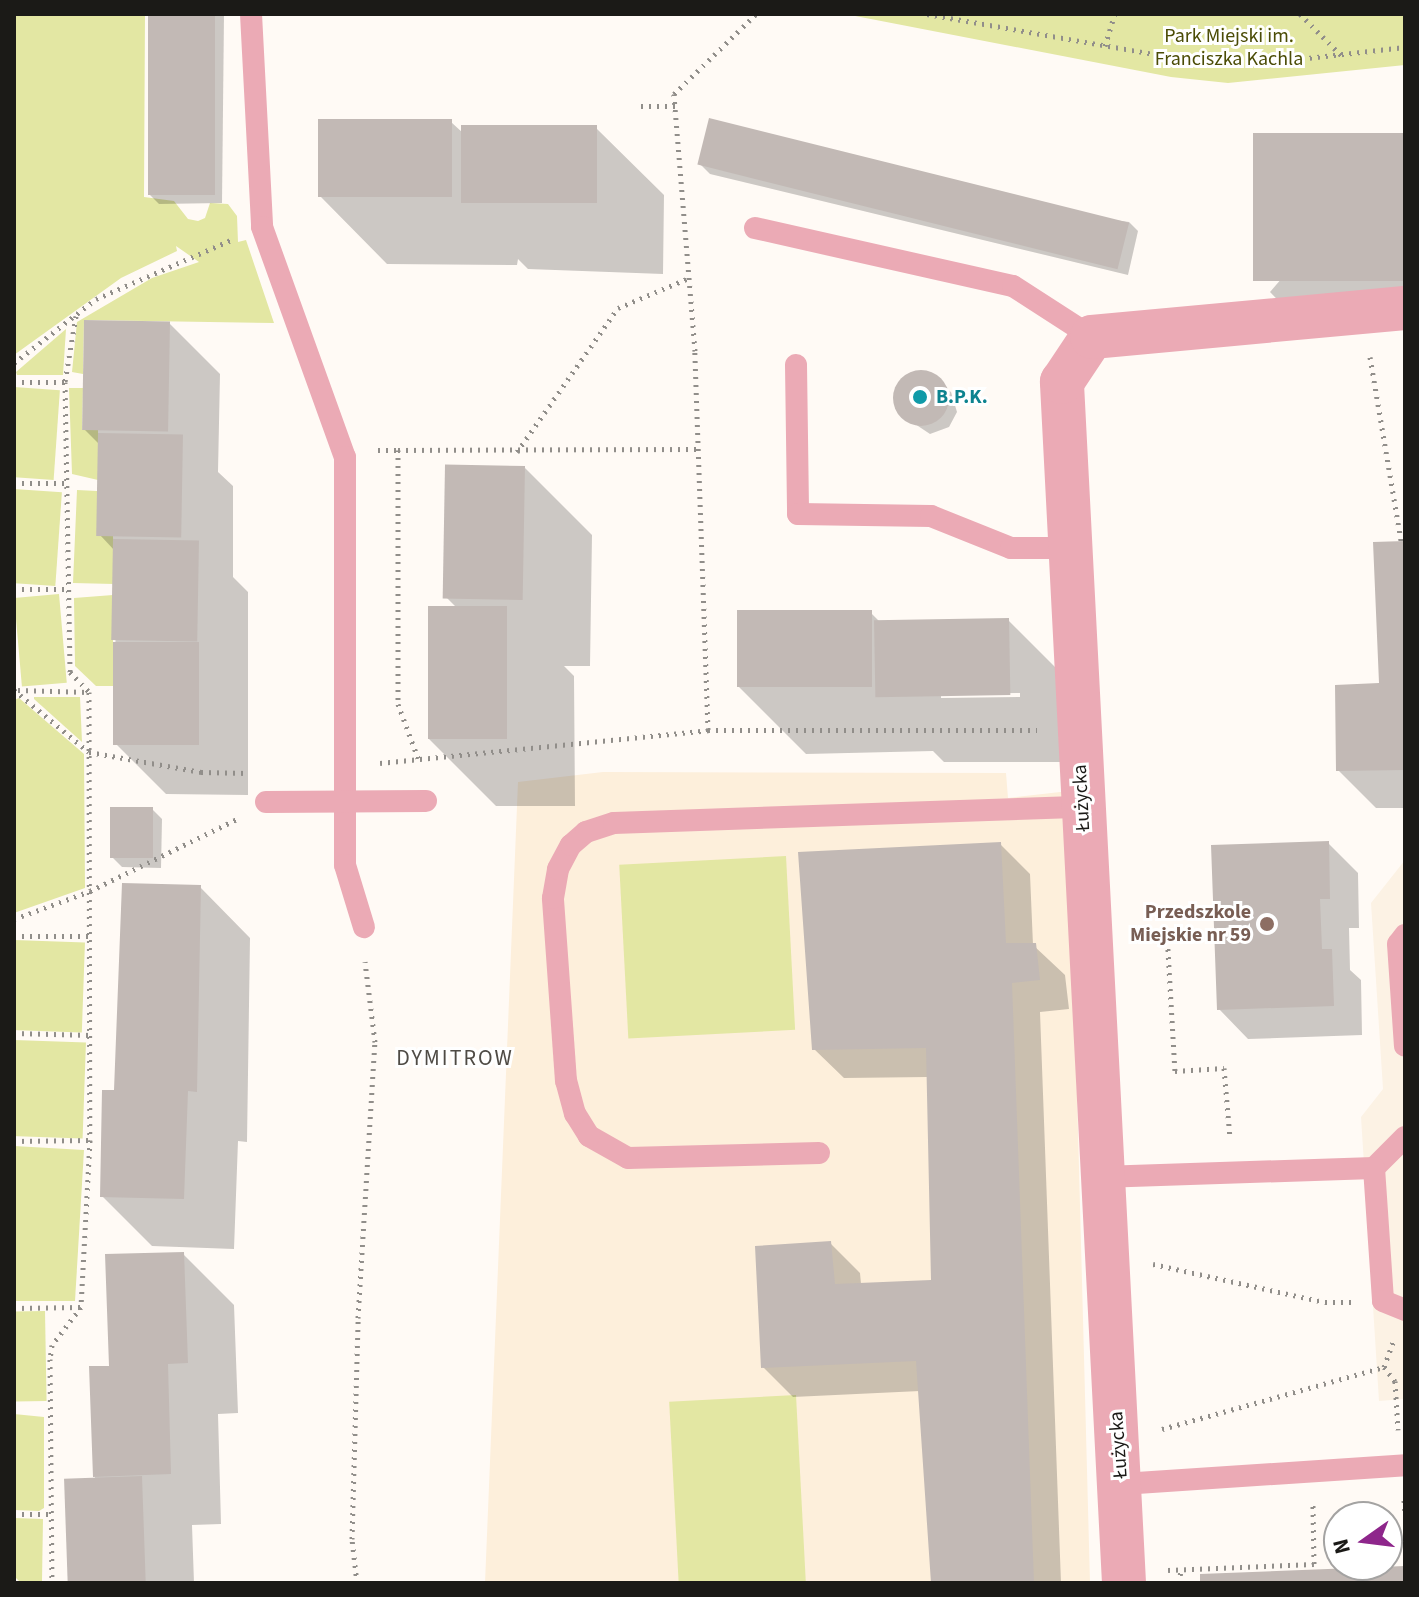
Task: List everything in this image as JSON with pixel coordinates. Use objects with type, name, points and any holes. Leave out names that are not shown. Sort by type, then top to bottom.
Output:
[{"type":"street","points":[[1092,337],[1384,310]]},
{"type":"street","name":"Łużycka","points":[[1092,337],[1062,382],[1068,548],[1103,1225],[1122,1484],[1140,1577]]},
{"type":"lane","points":[[251,14],[262,227],[345,457],[345,865],[364,927]]},
{"type":"lane","points":[[755,228],[1013,286],[1092,337]]},
{"type":"lane","points":[[796,365],[798,514],[931,516],[1011,548],[1068,548]]},
{"type":"lane","points":[[266,802],[426,801]]},
{"type":"lane","points":[[819,1153],[628,1158],[589,1136],[575,1114],[566,1081],[553,898],[558,869],[571,845],[586,832],[614,823],[1083,807]]},
{"type":"lane","points":[[1405,935],[1398,944],[1405,1046]]},
{"type":"lane","points":[[1101,1177],[1233,1170],[1374,1168],[1405,1137]]},
{"type":"lane","points":[[1374,1168],[1383,1301],[1405,1310]]},
{"type":"lane","points":[[1122,1484],[1403,1465]]},
{"type":"path","points":[[708,730],[700,449],[674,94],[756,14]]},
{"type":"path","points":[[927,14],[1183,59],[1254,64],[1342,57],[1405,47]]},
{"type":"path","points":[[1105,46],[1115,14]]},
{"type":"path","points":[[1300,14],[1342,57]]},
{"type":"path","points":[[641,106],[675,106]]},
{"type":"path","points":[[14,363],[96,299],[156,270],[262,227]]},
{"type":"path","points":[[517,452],[618,308],[689,278]]},
{"type":"path","points":[[1384,310],[1401,541]]},
{"type":"path","points":[[52,1583],[52,1345],[81,1307],[90,1140],[89,692],[70,672],[65,382],[76,316]]},
{"type":"path","points":[[14,382],[65,382]]},
{"type":"path","points":[[398,450],[700,449]]},
{"type":"path","points":[[14,483],[68,483]]},
{"type":"path","points":[[14,589],[69,589]]},
{"type":"path","points":[[15,690],[89,692]]},
{"type":"path","points":[[15,690],[89,752],[201,772],[256,773]]},
{"type":"path","points":[[346,768],[708,730],[1046,730]]},
{"type":"path","points":[[14,919],[90,891],[243,816]]},
{"type":"path","points":[[357,1583],[352,1539],[357,1333],[375,1042],[364,927]]},
{"type":"path","points":[[1089,938],[1167,933],[1175,1071],[1224,1068],[1233,1170]]},
{"type":"path","points":[[14,936],[90,936]]},
{"type":"path","points":[[14,1033],[91,1035]]},
{"type":"path","points":[[14,1141],[90,1140]]},
{"type":"path","points":[[1103,1225],[1123,1230],[1124,1259],[1325,1302],[1383,1301]]},
{"type":"path","points":[[14,1308],[81,1307]]},
{"type":"path","points":[[1158,1431],[1384,1367],[1395,1381],[1405,1515]]},
{"type":"path","points":[[1140,1577],[1181,1570],[1314,1564],[1313,1471]]},
{"type":"path","points":[[14,1514],[50,1514]]},
{"type":"path","points":[[1179,1583],[1181,1570]]},
{"type":"shaded area","points":[[603,772],[1006,773],[1008,798],[1069,791],[1090,1583],[485,1583],[518,782]]},
{"type":"shaded area","points":[[1405,860],[1405,1399],[1379,1401],[1361,1117],[1383,1089],[1371,903]]},
{"type":"green space","points":[[14,14],[145,14],[144,197],[174,201],[188,219],[198,221],[205,218],[210,203],[228,204],[237,216],[238,242],[246,240],[274,323],[84,320],[83,374],[72,372],[77,322],[152,278],[199,262],[176,246],[177,251],[121,278],[14,355]]},
{"type":"green space","name":"Park Miejski im. Franciszka Kachla","points":[[845,14],[1405,14],[1405,65],[1228,83],[1171,77]]},
{"type":"green space","points":[[66,329],[63,375],[17,375],[16,372]]},
{"type":"green space","points":[[14,387],[60,390],[54,480],[14,477]]},
{"type":"green space","points":[[69,388],[83,388],[82,430],[98,430],[98,480],[72,474]]},
{"type":"green space","points":[[14,489],[62,492],[55,586],[14,583]]},
{"type":"green space","points":[[77,490],[97,491],[98,536],[113,536],[114,584],[73,583]]},
{"type":"green space","points":[[59,594],[67,683],[22,687],[14,598]]},
{"type":"green space","points":[[113,595],[113,686],[96,686],[75,666],[74,598]]},
{"type":"green space","points":[[34,697],[80,697],[82,742],[34,699]]},
{"type":"green space","points":[[19,698],[84,754],[85,888],[14,913],[14,700]]},
{"type":"green space","points":[[786,856],[795,1030],[628,1039],[619,865]]},
{"type":"green space","points":[[14,940],[85,942],[82,1032],[14,1030]]},
{"type":"green space","points":[[14,1040],[86,1043],[83,1138],[14,1136]]},
{"type":"green space","points":[[14,1146],[84,1150],[75,1301],[14,1301]]},
{"type":"green space","points":[[45,1311],[47,1401],[16,1402],[14,1312]]},
{"type":"green space","points":[[796,1395],[806,1583],[679,1583],[669,1402]]},
{"type":"green space","points":[[14,1414],[44,1417],[44,1508],[39,1511],[14,1510]]},
{"type":"green space","points":[[14,1518],[43,1519],[42,1581],[20,1582],[14,1576]]},
{"type":"building","points":[[148,14],[215,14],[215,195],[148,195]]},
{"type":"building","points":[[709,118],[1129,223],[1118,269],[697,165]]},
{"type":"building","points":[[318,119],[452,119],[452,197],[318,197]]},
{"type":"building","points":[[461,125],[597,125],[597,203],[461,203]]},
{"type":"building","points":[[1253,133],[1405,133],[1405,281],[1253,281]]},
{"type":"building","points":[[84,320],[170,322],[168,431],[82,430]]},
{"type":"building","name":"B.P.K.","points":[[921,370],[941,378],[949,398],[941,418],[921,426],[901,418],[893,398],[901,378]]},
{"type":"building","points":[[98,433],[183,434],[181,537],[96,536]]},
{"type":"building","points":[[445,465],[525,466],[523,600],[443,599]]},
{"type":"building","points":[[113,539],[199,541],[197,641],[111,640]]},
{"type":"building","points":[[1405,541],[1405,770],[1336,771],[1335,685],[1379,683],[1373,542]]},
{"type":"building","points":[[428,606],[507,606],[507,739],[428,739]]},
{"type":"building","points":[[737,610],[872,610],[872,687],[737,687]]},
{"type":"building","points":[[1009,618],[1010,695],[875,697],[874,620]]},
{"type":"building","points":[[113,642],[199,642],[199,745],[113,745]]},
{"type":"building","points":[[110,807],[153,807],[153,858],[110,858]]},
{"type":"building","name":"Przedszkole Miejskie nr 59","points":[[1329,841],[1330,899],[1320,899],[1322,949],[1332,949],[1334,1006],[1217,1010],[1211,845]]},
{"type":"building","points":[[1001,842],[1006,943],[1036,943],[1040,980],[1012,983],[1034,1583],[931,1583],[916,1361],[761,1368],[755,1246],[831,1241],[835,1284],[931,1280],[926,1048],[812,1050],[798,852]]},
{"type":"building","points":[[122,883],[201,885],[197,1092],[188,1091],[184,1199],[100,1197],[102,1090],[114,1090]]},
{"type":"building","points":[[184,1252],[188,1363],[168,1364],[171,1474],[93,1477],[89,1366],[109,1366],[105,1254]]},
{"type":"building","points":[[142,1476],[146,1583],[68,1583],[64,1479]]},
{"type":"building","points":[[1403,1566],[1405,1583],[1200,1583],[1200,1574],[1323,1569],[1323,1581],[1403,1581]]},
{"type":"place","name":"B.P.K.","points":[[920,397]]},
{"type":"place","name":"Przedszkole Miejskie nr 59","points":[[1267,924]]},
{"type":"district","name":"DYMITROW","points":[[455,1059]]}]
